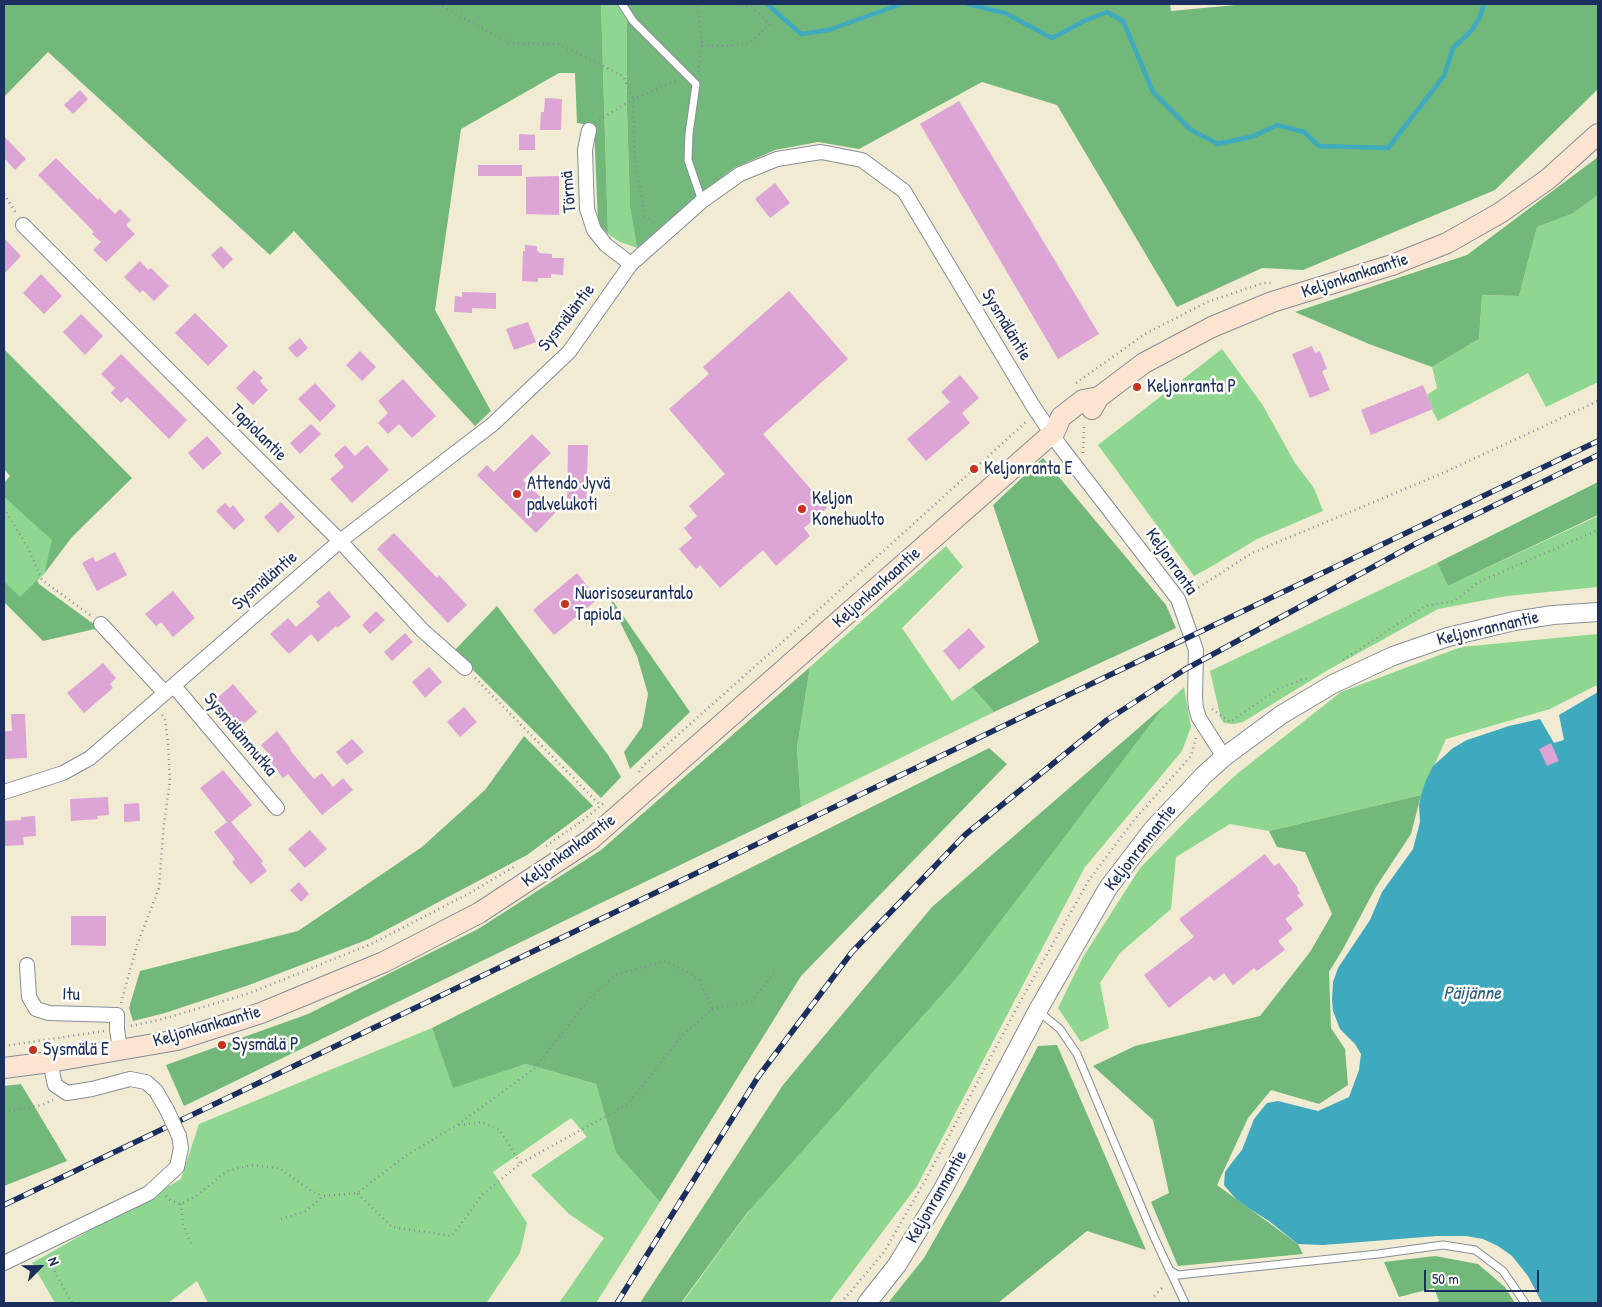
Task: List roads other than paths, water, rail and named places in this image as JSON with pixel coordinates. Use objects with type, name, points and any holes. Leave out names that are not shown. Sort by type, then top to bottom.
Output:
[{"type":"main road","name":"Keljonkankaantie","points":[[4,1068],[176,1040],[261,1013],[384,962],[479,913],[590,840],[1054,432],[1070,428],[1092,411],[1099,397],[1144,363],[1212,327],[1272,302],[1392,265],[1447,244],[1500,213],[1548,179],[1598,134]]},
{"type":"street","name":"Törmä","points":[[589,130],[585,150],[587,209],[594,230],[606,245],[631,264]]},
{"type":"street","name":"Sysmäläntie","points":[[4,792],[63,773],[90,758],[340,541],[493,424],[569,352],[631,264],[702,201],[740,174],[777,159],[822,152],[862,160],[904,191],[1038,412],[1054,432]]},
{"type":"street","name":"Tapiolantie","points":[[23,225],[340,541],[422,630],[466,668]]},
{"type":"street","name":"Keljonranta","points":[[1054,432],[1178,599],[1196,650],[1196,708],[1199,718],[1224,757]]},
{"type":"street","name":"Keljonrannantie","points":[[867,1303],[897,1265],[942,1192],[1038,1010],[1108,888],[1133,853],[1184,794],[1224,757],[1281,715],[1367,667],[1448,637],[1514,621],[1553,614],[1598,612]]},
{"type":"street","name":"Sysmälänmutka","points":[[101,624],[277,808]]},
{"type":"street","name":"Itu","points":[[27,965],[28,997],[36,1009],[49,1013],[117,1022],[120,1050]]},
{"type":"street","points":[[4,1263],[149,1193],[177,1167],[181,1148],[179,1136],[156,1091],[146,1082],[130,1079],[92,1089],[67,1093],[55,1085],[50,1062]]},
{"type":"lane","points":[[622,4],[633,22],[696,84],[689,134],[688,160],[702,201]]},
{"type":"lane","points":[[1038,1010],[1060,1029],[1077,1054],[1169,1270],[1185,1303]]},
{"type":"lane","points":[[1169,1270],[1178,1275],[1378,1254],[1443,1245],[1475,1250],[1503,1271],[1525,1303]]},
{"type":"water","name":"Päijänne","points":[[1598,692],[1598,1303],[1542,1303],[1528,1276],[1512,1256],[1498,1246],[1483,1239],[1466,1236],[1437,1236],[1323,1245],[1298,1244],[1269,1221],[1236,1199],[1224,1185],[1225,1172],[1242,1150],[1254,1119],[1267,1103],[1278,1101],[1318,1111],[1349,1097],[1359,1070],[1361,1054],[1355,1044],[1340,1029],[1333,1011],[1333,982],[1338,968],[1370,920],[1382,892],[1413,849],[1420,822],[1419,805],[1421,795],[1433,766],[1453,748],[1467,740],[1509,726],[1540,719],[1554,743],[1564,740],[1559,715]]},
{"type":"waterway","points":[[767,4],[801,34],[829,30],[901,4]]},
{"type":"waterway","points":[[968,4],[1005,13],[1052,38],[1084,21],[1107,12],[1123,21],[1153,92],[1191,130],[1218,144],[1254,136],[1277,125],[1304,132],[1319,146],[1388,148],[1444,76],[1453,48],[1472,30],[1480,17],[1484,4]]},
{"type":"railway","points":[[4,1205],[1598,441]]},
{"type":"railway","points":[[617,1303],[758,1077],[852,952],[966,834],[1107,720],[1184,670],[1417,543],[1598,455]]},
{"type":"place","name":"Keljonranta P","points":[[1137,387]]},
{"type":"place","name":"Keljonranta E","points":[[974,469]]},
{"type":"place","name":"Attendo Jyvä palvelukoti","points":[[517,494]]},
{"type":"place","name":"Keljon Konehuolto","points":[[802,509]]},
{"type":"place","name":"Nuorisoseurantalo Tapiola","points":[[565,604]]},
{"type":"place","name":"Sysmälä P","points":[[222,1045]]},
{"type":"place","name":"Sysmälä E","points":[[33,1050]]}]
